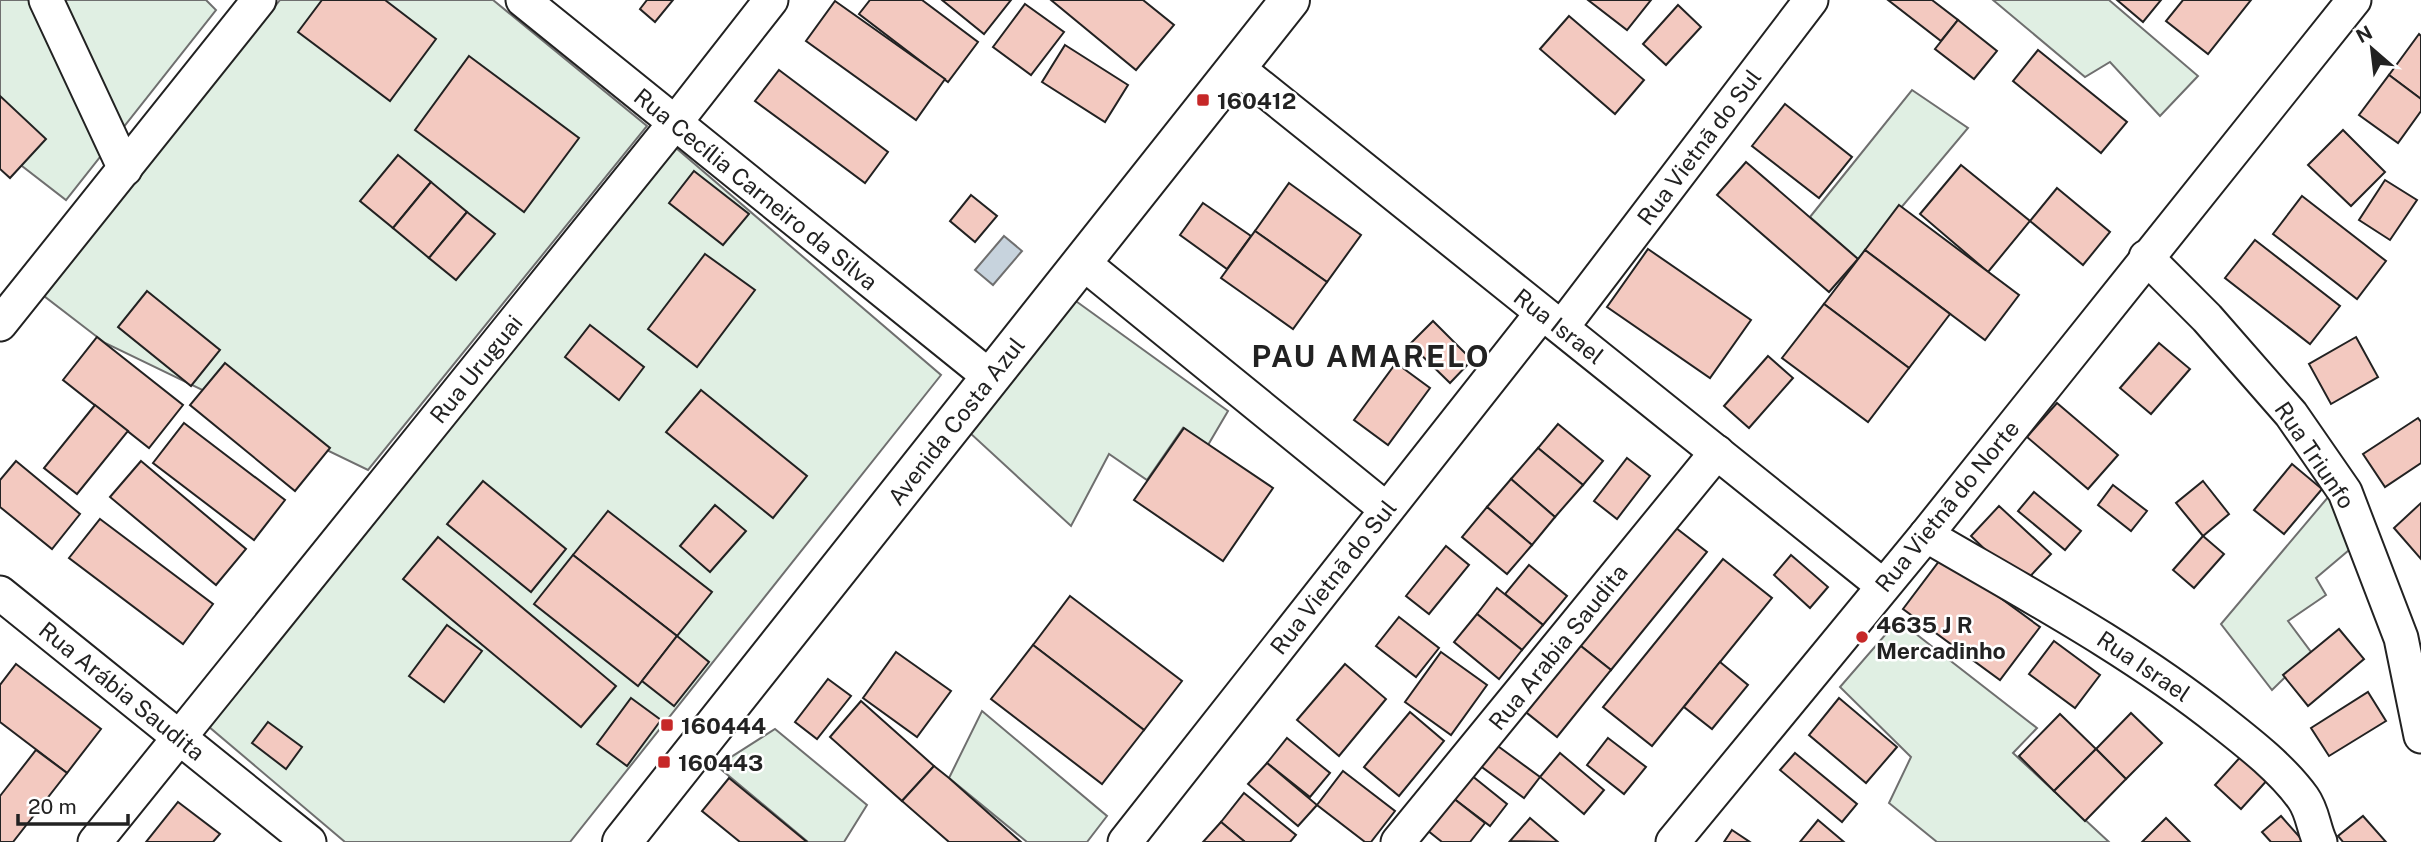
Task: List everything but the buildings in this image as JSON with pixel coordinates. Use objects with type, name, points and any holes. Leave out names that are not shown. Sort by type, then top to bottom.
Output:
[{"type":"street","points":[[46,0],[125,169]]},
{"type":"street","points":[[0,324],[259,0]]},
{"type":"street","name":"Rua Cecília Carneiro da Silva","points":[[523,0],[990,376]]},
{"type":"street","name":"Rua Uruguai","points":[[95,842],[771,0]]},
{"type":"street","name":"Avenida Costa Azul","points":[[622,842],[1290,0]]},
{"type":"street","name":"Rua Vietnã do Sul","points":[[1125,842],[1386,509],[1552,320],[1811,0]]},
{"type":"street","name":"Rua Vietnã do Norte","points":[[1673,842],[1882,585],[1926,535],[2155,245],[2354,0]]},
{"type":"street","name":"Rua Israel","points":[[1236,67],[1882,585]]},
{"type":"street","name":"Rua Triunfo","points":[[2155,245],[2207,318],[2291,414],[2345,492],[2401,638],[2421,736]]},
{"type":"street","points":[[1082,262],[1386,509]]},
{"type":"street","name":"Rua Arabia Saudita","points":[[1398,842],[1717,452]]},
{"type":"street","name":"Rua Israel","points":[[1926,535],[2092,631],[2180,688],[2241,737],[2290,782],[2311,810],[2320,842]]},
{"type":"street","name":"Rua Arábia Saudita","points":[[0,593],[309,842]]},
{"type":"green space","points":[[0,0],[206,0],[216,10],[66,200],[0,149]]},
{"type":"green space","points":[[280,0],[493,0],[647,126],[368,470],[105,343],[44,296]]},
{"type":"green space","points":[[1993,0],[2109,0],[2198,76],[2160,116],[2110,62],[2085,77]]},
{"type":"green space","points":[[1912,90],[1968,128],[1858,259],[1810,217]]},
{"type":"green space","points":[[676,148],[941,375],[570,842],[345,842],[208,726]]},
{"type":"green space","points":[[1073,299],[1228,411],[1208,445],[1183,428],[1147,480],[1109,454],[1071,526],[970,433]]},
{"type":"green space","points":[[2329,496],[2355,545],[2316,578],[2326,595],[2288,621],[2311,652],[2272,690],[2221,624]]},
{"type":"green space","points":[[1898,620],[2037,728],[2013,753],[2109,842],[1937,842],[1889,803],[1911,757],[1840,687]]},
{"type":"green space","points":[[982,711],[1107,816],[1087,842],[1027,842],[949,778]]},
{"type":"green space","points":[[775,729],[867,805],[844,842],[808,842],[717,766]]},
{"type":"shaded area","points":[[1004,236],[1022,251],[993,285],[975,270]]},
{"type":"place","name":"160412","points":[[1203,100]]},
{"type":"place","name":"4635 J R Mercadinho","points":[[1862,637]]},
{"type":"place","name":"160444","points":[[667,725]]},
{"type":"place","name":"160443","points":[[664,762]]},
{"type":"district","name":"PAU AMARELO","points":[[1371,356]]}]
